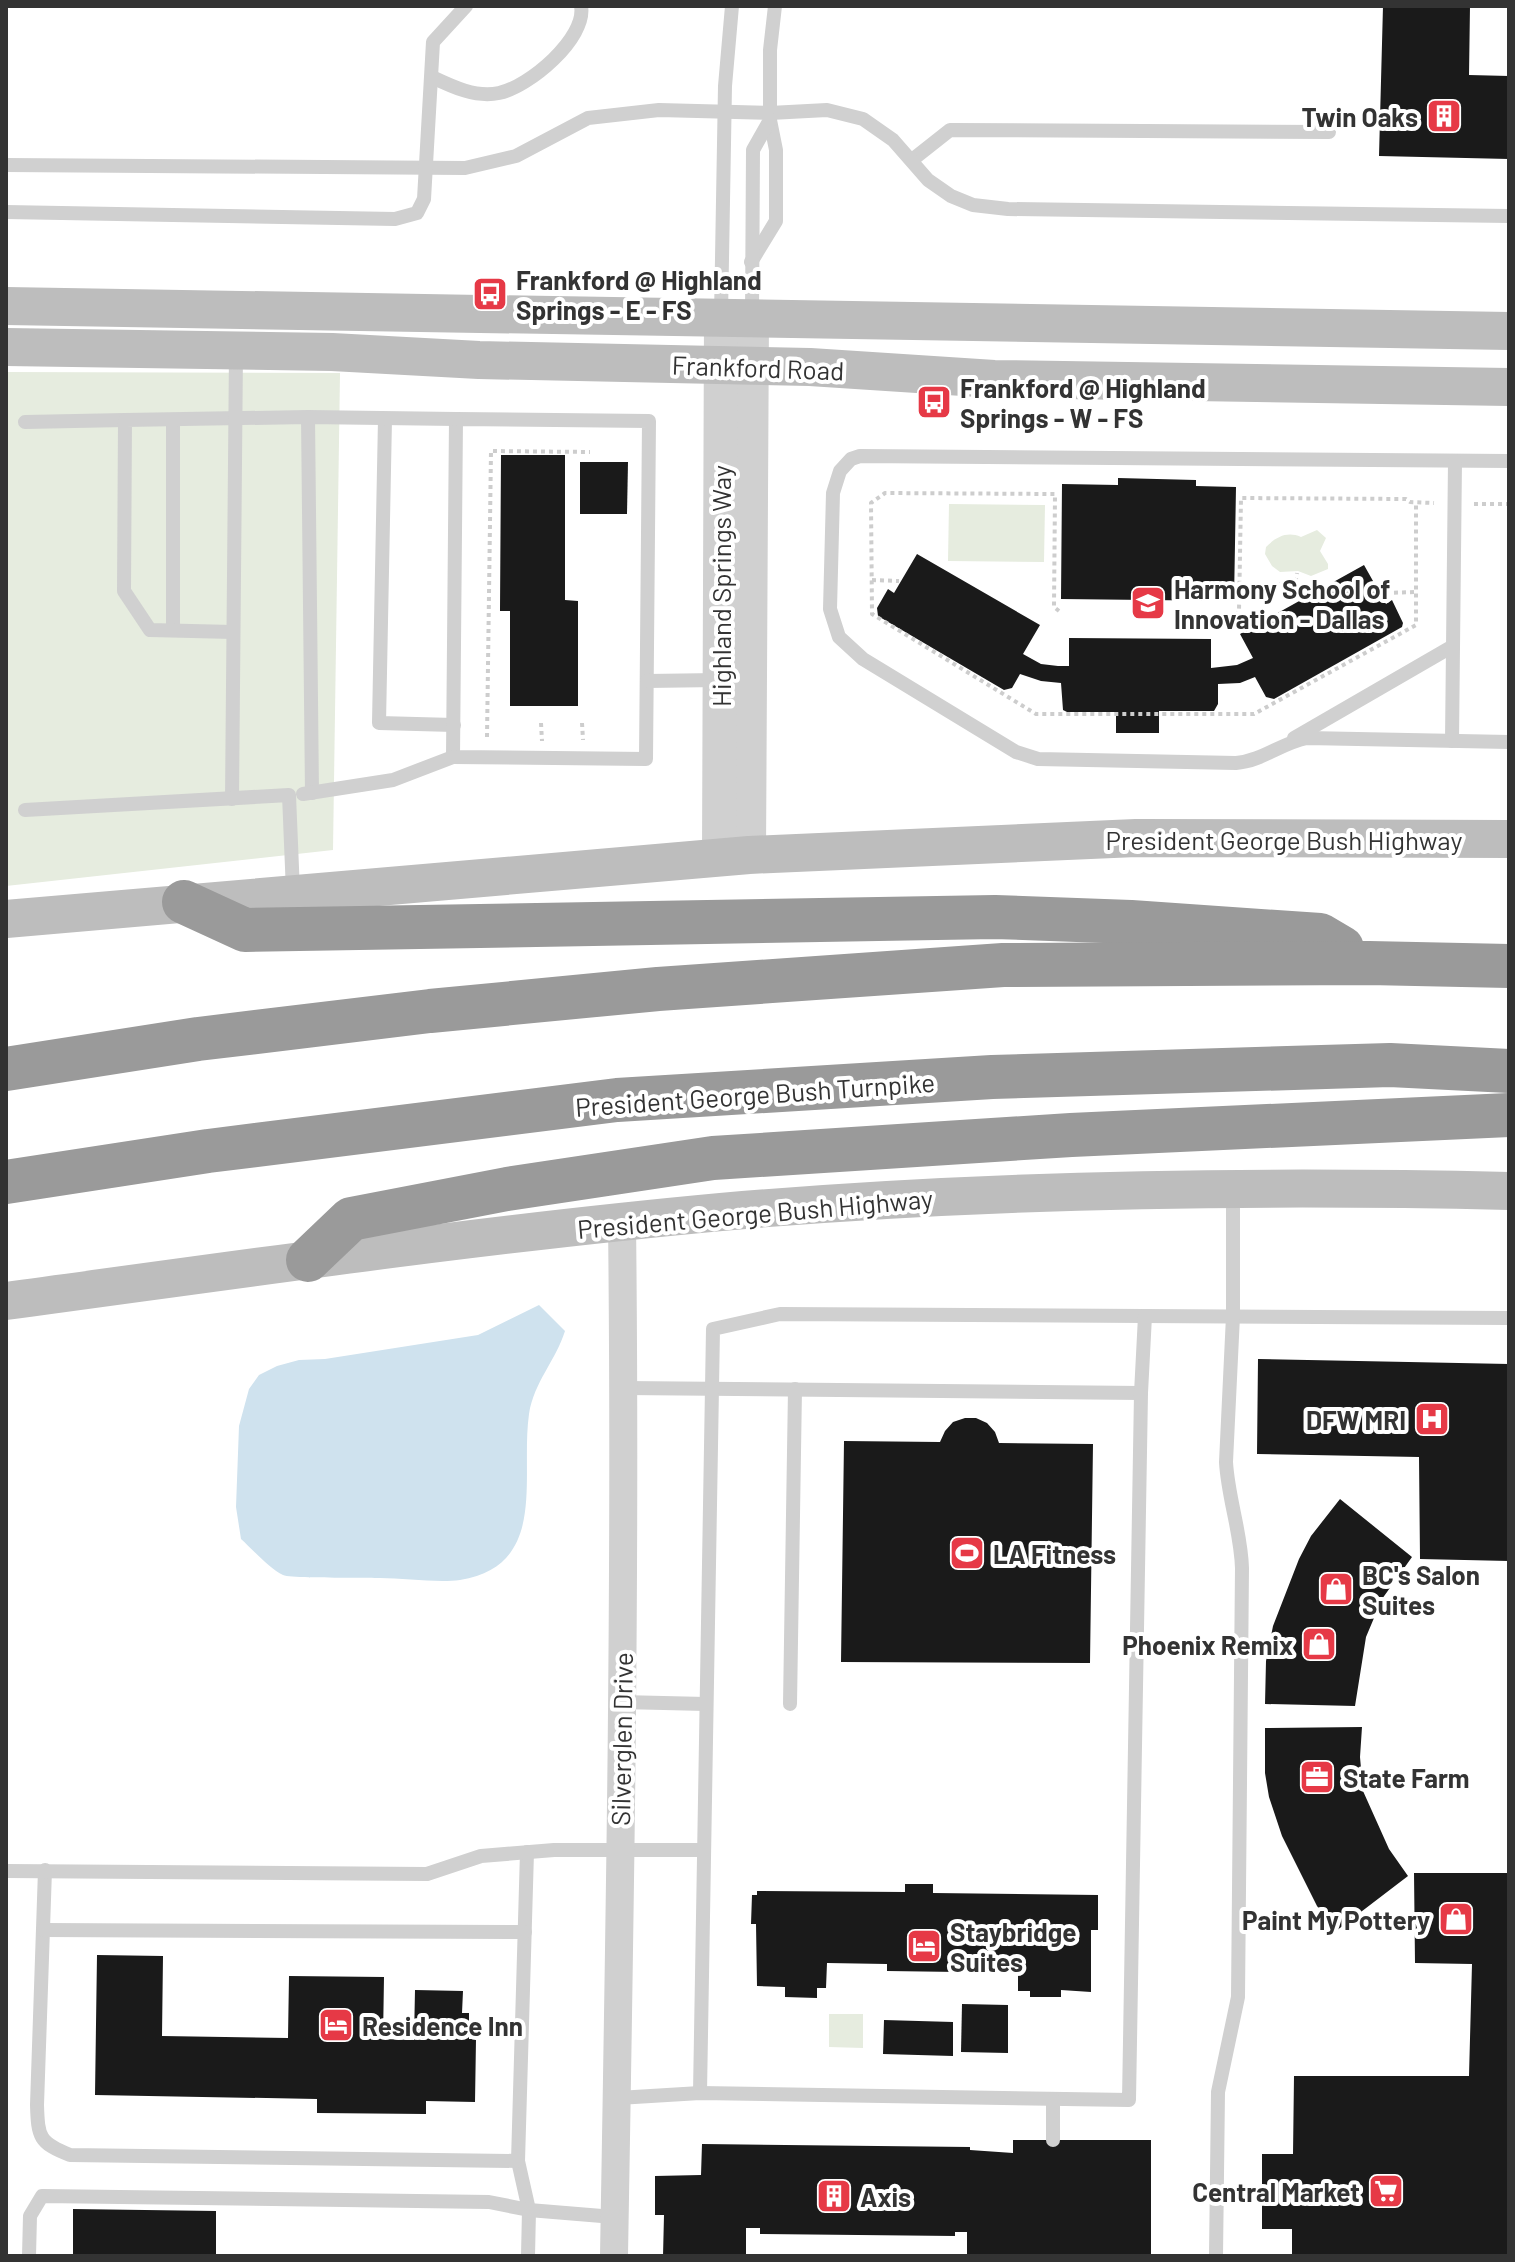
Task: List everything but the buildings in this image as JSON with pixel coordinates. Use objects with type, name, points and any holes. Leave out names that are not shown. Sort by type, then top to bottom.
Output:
[{"type":"highway","points":[[184,902],[245,930],[942,917],[1116,921],[1320,935],[1369,963]]},
{"type":"highway","points":[[6,1069],[198,1039],[430,1011],[658,989],[1003,965],[1369,963],[1509,966]]},
{"type":"highway","name":"President George Bush Turnpike","points":[[6,1182],[208,1151],[617,1100],[992,1077],[1390,1065],[1509,1071]]},
{"type":"highway","points":[[308,1260],[351,1219],[507,1189],[713,1158],[1055,1136],[1509,1115]]},
{"type":"main road","name":"Frankford Road","points":[[6,306],[1509,331]]},
{"type":"main road","name":"Frankford Road","points":[[6,347],[332,352],[479,360],[737,365],[994,379],[1509,387]]},
{"type":"main road","name":"President George Bush Highway","points":[[6,919],[734,856],[1136,838],[1509,839]]},
{"type":"main road","name":"President George Bush Highway","points":[[6,1301],[622,1222],[905,1199],[1233,1188],[1509,1191]]},
{"type":"street","name":"Highland Springs Way","points":[[734,856],[736,317]]},
{"type":"street","name":"Silverglen Drive","points":[[614,2256],[624,1388],[622,1222]]},
{"type":"lane","points":[[6,212],[395,219],[417,213],[424,199],[433,42],[466,6]]},
{"type":"lane","points":[[432,77],[461,91],[498,93],[532,79],[576,33],[581,6]]},
{"type":"lane","points":[[732,6],[726,50],[724,113],[736,317]]},
{"type":"lane","points":[[751,262],[776,221],[776,150],[770,117],[770,50],[775,6]]},
{"type":"lane","points":[[6,165],[465,168],[516,156],[588,118],[659,110],[770,117],[827,110],[863,119],[893,140],[928,180],[951,196],[973,205],[1008,209],[1509,216]]},
{"type":"lane","points":[[736,317],[751,262],[753,150],[770,117]]},
{"type":"lane","points":[[912,160],[950,130],[1329,132]]},
{"type":"lane","points":[[232,799],[236,350]]},
{"type":"lane","points":[[308,417],[312,793]]},
{"type":"lane","points":[[25,422],[308,417],[649,421],[646,759],[453,757],[393,780],[312,793],[25,810]]},
{"type":"lane","points":[[385,419],[379,723],[454,725]]},
{"type":"lane","points":[[453,757],[456,419]]},
{"type":"lane","points":[[125,420],[124,591],[150,630],[233,632]]},
{"type":"lane","points":[[173,420],[173,630]]},
{"type":"lane","points":[[1453,646],[1254,759],[1236,763],[1038,759],[1016,752],[863,659],[839,637],[830,609],[834,485],[840,471],[851,459],[869,455],[1509,461]]},
{"type":"lane","points":[[1452,741],[1455,461]]},
{"type":"lane","points":[[647,681],[735,680]]},
{"type":"lane","points":[[1284,743],[1307,738],[1509,742]]},
{"type":"lane","points":[[289,795],[293,892]]},
{"type":"lane","points":[[1216,2256],[1218,2092],[1238,1997],[1242,1552],[1227,1484],[1226,1462],[1233,1316],[1233,1188]]},
{"type":"lane","points":[[700,2093],[713,1329],[780,1314],[1509,1318]]},
{"type":"lane","points":[[618,2098],[700,2093],[1129,2100],[1141,1393],[1145,1316]]},
{"type":"lane","points":[[624,1388],[1141,1393]]},
{"type":"lane","points":[[790,1704],[795,1389]]},
{"type":"lane","points":[[621,1702],[706,1704]]},
{"type":"lane","points":[[6,1871],[427,1874],[481,1856],[527,1852],[704,1850]]},
{"type":"lane","points":[[527,1852],[518,2161],[529,2210],[528,2256]]},
{"type":"lane","points":[[45,1870],[37,2105],[38,2131],[47,2146],[70,2155],[518,2161]]},
{"type":"lane","points":[[43,1930],[525,1932]]},
{"type":"lane","points":[[1053,2099],[1053,2140]]},
{"type":"lane","points":[[29,2256],[30,2216],[42,2196],[489,2202],[529,2210],[614,2217]]},
{"type":"path","points":[[487,743],[491,451],[590,452]]},
{"type":"path","points":[[1059,611],[1054,607],[1055,494],[885,493],[871,503],[872,614],[1036,714],[1254,714],[1416,625],[1416,502]]},
{"type":"path","points":[[1235,615],[1239,611],[1240,597],[1241,498],[1406,499],[1441,503]]},
{"type":"path","points":[[1474,504],[1509,504]]},
{"type":"path","points":[[1240,597],[1296,579],[1297,573]]},
{"type":"path","points":[[872,580],[899,581]]},
{"type":"path","points":[[1386,593],[1416,592]]},
{"type":"path","points":[[541,723],[542,743],[555,743]]},
{"type":"path","points":[[582,723],[583,744]]},
{"type":"shaded area","points":[[6,372],[340,373],[333,850],[6,886]]},
{"type":"shaded area","points":[[949,504],[1045,505],[1044,562],[948,561]]},
{"type":"shaded area","points":[[1317,530],[1326,538],[1320,551],[1328,569],[1311,576],[1298,571],[1280,572],[1272,566],[1265,554],[1270,543],[1282,536],[1301,537]]},
{"type":"shaded area","points":[[829,2014],[863,2014],[863,2048],[829,2047]]},
{"type":"water","points":[[539,1305],[565,1331],[532,1402],[524,1515],[519,1538],[507,1557],[488,1571],[460,1580],[300,1577],[278,1572],[241,1539],[236,1507],[239,1426],[249,1389],[259,1375],[299,1360],[325,1359],[478,1335]]},
{"type":"place","name":"Twin Oaks","points":[[1444,116]]},
{"type":"place","name":"Frankford @ Highland Springs - E - FS","points":[[490,294]]},
{"type":"place","name":"Frankford @ Highland Springs - W - FS","points":[[934,402]]},
{"type":"place","name":"Harmony School of Innovation - Dallas","points":[[1148,603]]},
{"type":"place","name":"DFW MRI","points":[[1432,1419]]},
{"type":"place","name":"LA Fitness","points":[[967,1553]]},
{"type":"place","name":"BC's Salon Suites","points":[[1336,1589]]},
{"type":"place","name":"Phoenix Remix","points":[[1319,1644]]},
{"type":"place","name":"State Farm","points":[[1317,1777]]},
{"type":"place","name":"Paint My Pottery","points":[[1456,1919]]},
{"type":"place","name":"Staybridge Suites","points":[[924,1946]]},
{"type":"place","name":"Residence Inn","points":[[336,2025]]},
{"type":"place","name":"Central Market","points":[[1386,2191]]},
{"type":"place","name":"Axis","points":[[834,2196]]}]
